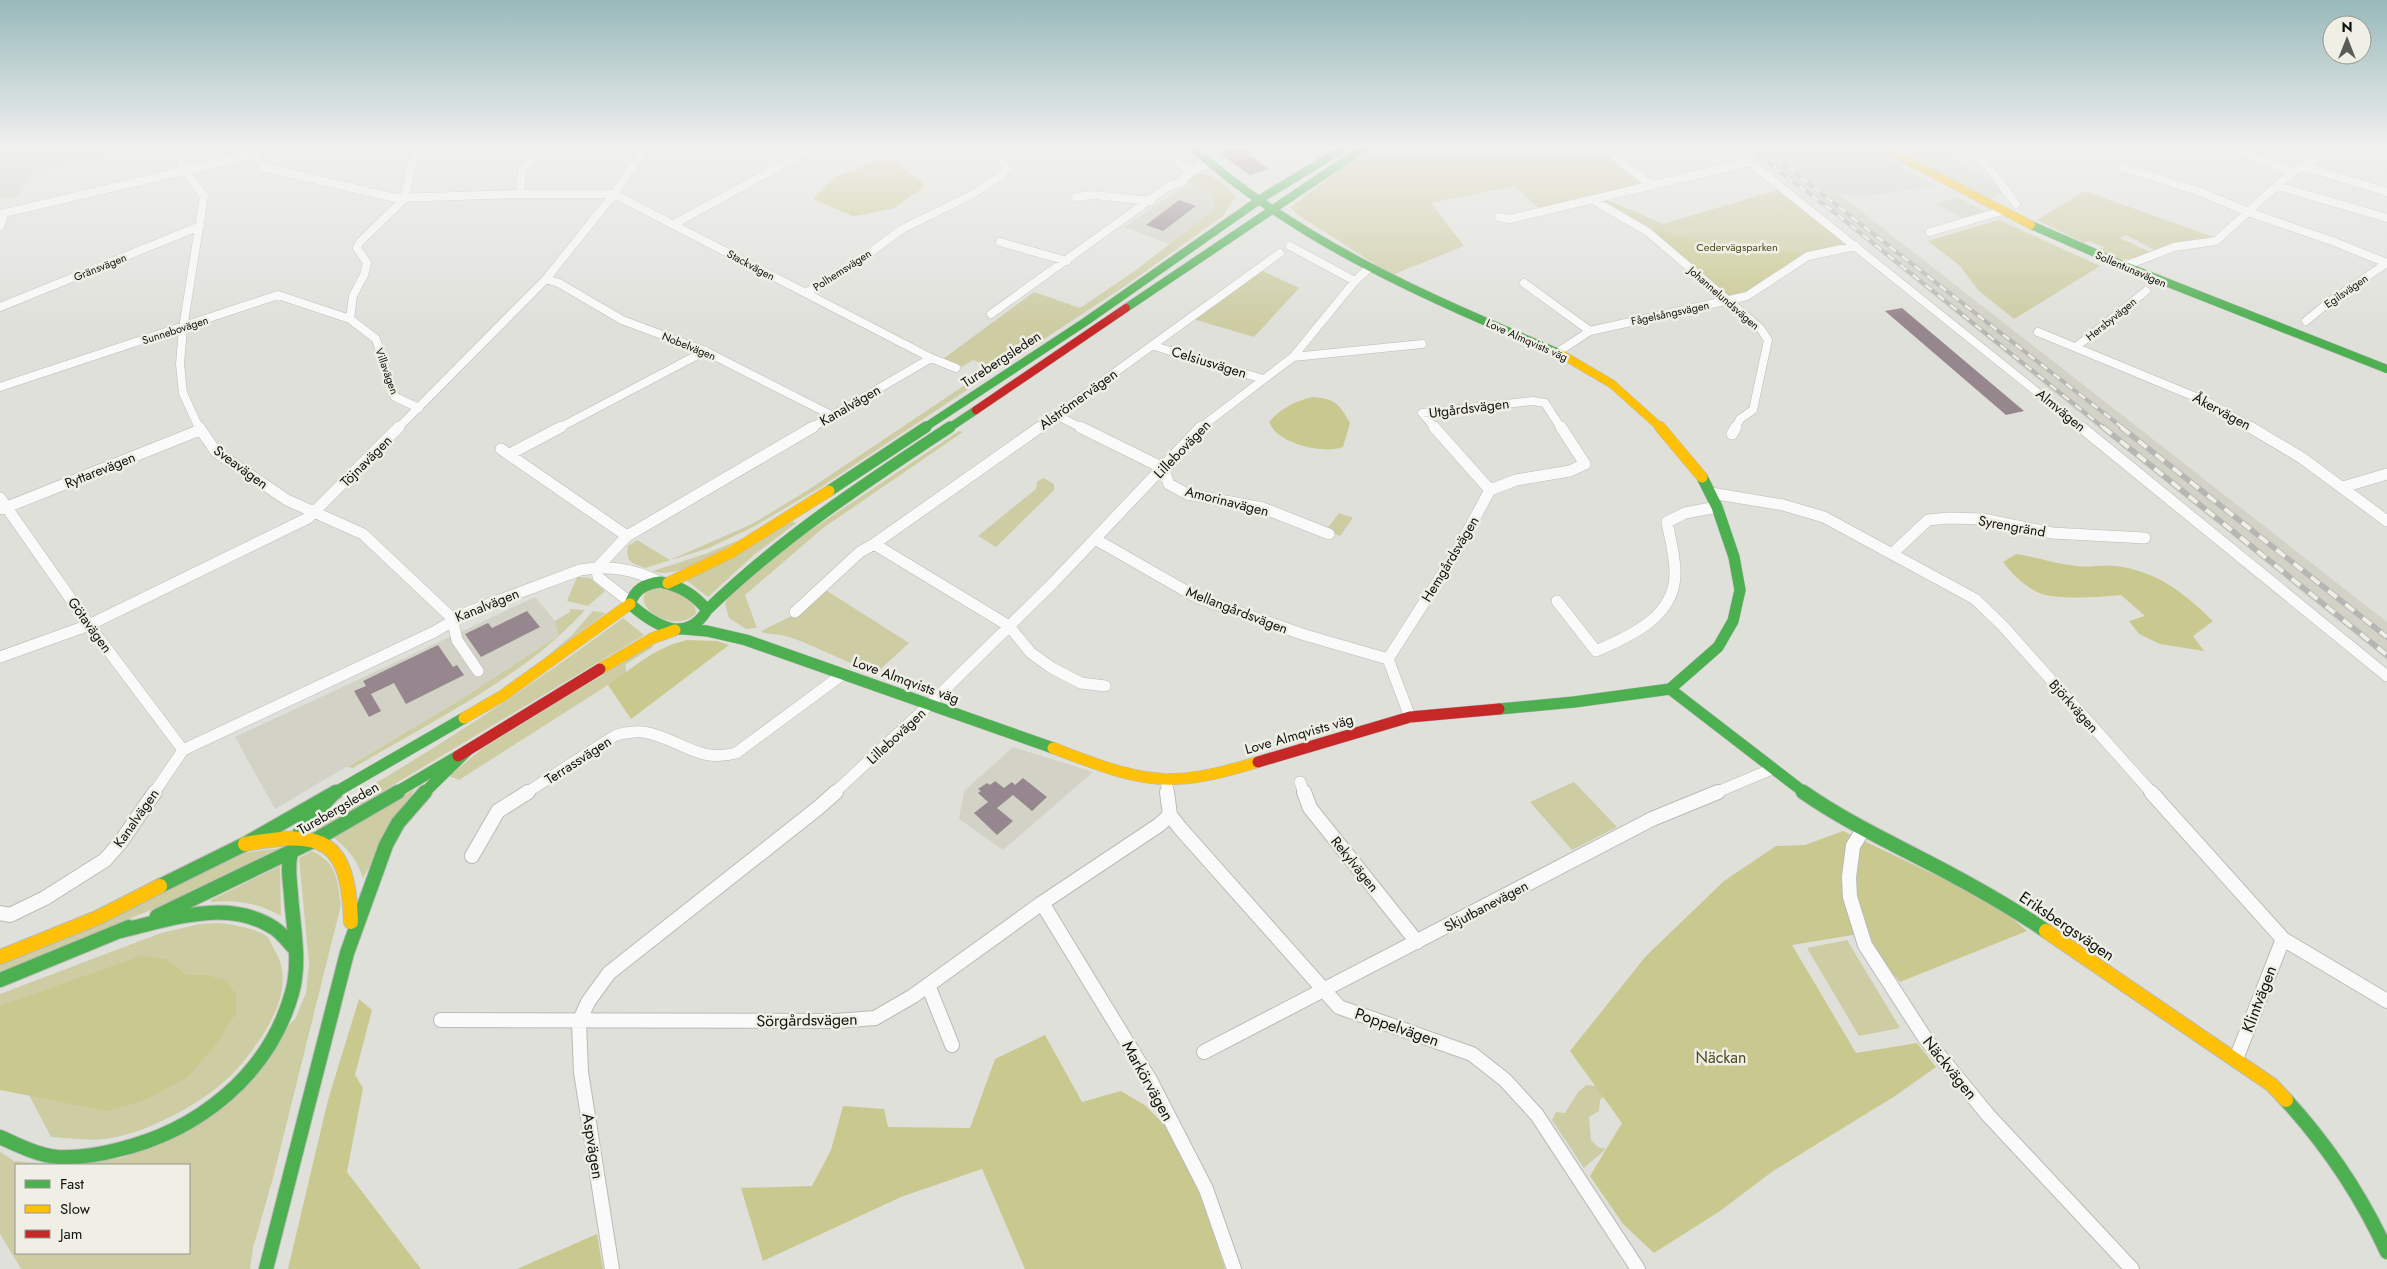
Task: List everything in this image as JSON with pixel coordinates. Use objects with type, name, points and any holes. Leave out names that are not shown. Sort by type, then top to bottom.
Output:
[{"type":"main road","name":"Turebergsleden","points":[[0,957],[97,918],[245,844],[502,696],[630,603],[636,591],[645,585],[664,583],[698,571],[779,524],[1085,322],[1250,207]]},
{"type":"main road","name":"Turebergsleden","points":[[0,980],[173,909],[315,840],[653,638],[700,622],[707,611],[740,576],[791,534],[1276,207]]},
{"type":"main road","name":"Love Almqvists väg","points":[[679,630],[707,631],[746,640],[1063,752],[1148,777],[1166,779],[1207,774],[1247,765],[1410,717],[1574,702],[1670,689],[1718,647],[1733,621],[1740,590],[1734,557],[1717,507],[1704,480],[1655,421],[1612,384],[1558,352],[1436,301],[1370,268],[1323,238],[1315,230],[1276,207]]},
{"type":"main road","name":"Sollentunavägen","points":[[1995,207],[2125,266],[2387,368]]},
{"type":"main road","points":[[664,583],[683,587],[698,597],[707,611]]},
{"type":"main road","points":[[630,603],[636,612],[652,622],[679,630]]},
{"type":"main road","name":"Love Almqvists väg","points":[[707,611],[746,640]]},
{"type":"main road","name":"Eriksbergsvägen","points":[[1670,689],[1772,769],[1862,830],[1918,857],[2015,910],[2272,1085],[2322,1139],[2358,1190],[2387,1252]]},
{"type":"main road","points":[[266,1269],[348,953],[372,880],[386,845],[398,823],[416,800],[468,750]]},
{"type":"main road","points":[[0,1138],[30,1150],[63,1157],[98,1155],[132,1148],[171,1133],[209,1109],[242,1082],[270,1045],[285,1019],[297,972],[288,863],[298,836],[332,795]]},
{"type":"main road","points":[[245,844],[272,837],[298,836],[315,840],[338,855],[346,868],[351,883],[352,907],[348,953]]},
{"type":"main road","points":[[121,931],[206,914],[228,914],[246,916],[265,922],[274,927],[296,950]]},
{"type":"street","points":[[0,226],[2,214],[30,207]]},
{"type":"street","name":"Sveavägen","points":[[203,207],[183,328],[180,364],[183,393],[200,430],[216,452],[287,500],[363,534],[452,618]]},
{"type":"street","points":[[350,319],[353,296],[364,275],[367,263],[357,248],[360,242],[396,207]]},
{"type":"street","name":"Töjnavägen","points":[[0,657],[89,625],[308,518],[546,279],[603,207]]},
{"type":"street","name":"Stackvägen","points":[[640,207],[931,358],[956,368]]},
{"type":"street","points":[[674,224],[705,207]]},
{"type":"street","name":"Polhemsvägen","points":[[806,293],[859,261],[902,229],[946,207]]},
{"type":"street","points":[[991,314],[1142,207]]},
{"type":"street","points":[[1500,217],[1510,219],[1561,207]]},
{"type":"street","name":"Johannelundsvägen","points":[[1605,207],[1648,232],[1729,300],[1760,328],[1768,340],[1753,410],[1740,419],[1732,434]]},
{"type":"street","name":"Almvägen","points":[[1807,207],[1958,327],[2387,676]]},
{"type":"street","points":[[2237,207],[2387,263]]},
{"type":"street","points":[[2125,266],[2174,247],[2200,245],[2216,241],[2254,207]]},
{"type":"street","points":[[2350,207],[2387,218]]},
{"type":"street","points":[[1930,232],[2002,211]]},
{"type":"street","name":"Gränsvägen","points":[[0,308],[200,226]]},
{"type":"street","points":[[1000,242],[1067,261]]},
{"type":"street","points":[[1290,246],[1355,280]]},
{"type":"street","name":"Fågelsångsvägen","points":[[1558,352],[1590,331],[1747,296],[1763,289],[1810,255],[1856,246]]},
{"type":"street","name":"Alströmervägen","points":[[796,612],[860,552],[1154,346],[1157,341],[1280,253]]},
{"type":"street","name":"Egilsvägen","points":[[2306,321],[2328,302],[2387,263]]},
{"type":"street","name":"Lillebovägen","points":[[578,1022],[588,1002],[609,973],[818,808],[929,705],[1009,626],[1204,424],[1293,357],[1355,280],[1370,268]]},
{"type":"street","name":"Nobelvägen","points":[[546,279],[559,283],[622,320],[705,351],[831,415]]},
{"type":"street","points":[[1524,283],[1590,331]]},
{"type":"street","name":"Hersbyvägen","points":[[2076,347],[2146,291]]},
{"type":"street","name":"Sunnebovägen","points":[[0,387],[278,296],[350,319]]},
{"type":"street","name":"Villavägen","points":[[350,319],[376,339],[395,397],[419,408]]},
{"type":"street","name":"Åkervägen","points":[[2038,332],[2210,403],[2272,439],[2343,487],[2387,521]]},
{"type":"street","points":[[1293,357],[1422,344]]},
{"type":"street","name":"Celsiusvägen","points":[[1154,346],[1263,379]]},
{"type":"street","points":[[627,536],[506,452],[705,351]]},
{"type":"street","name":"Kanalvägen","points":[[0,913],[10,915],[44,898],[84,875],[105,860],[120,843],[183,750],[434,632],[452,618],[502,600],[568,571],[598,568],[627,536],[931,358]]},
{"type":"street","name":"Utgårdsvägen","points":[[1539,401],[1545,403],[1585,464],[1570,471],[1516,480],[1490,490],[1422,413],[1539,401]]},
{"type":"street","points":[[1056,415],[1163,468]]},
{"type":"street","name":"Ryttarevägen","points":[[2,505],[200,430]]},
{"type":"street","name":"Amorinavägen","points":[[1163,468],[1169,484],[1187,494],[1263,508],[1329,534]]},
{"type":"street","points":[[2343,487],[2387,474]]},
{"type":"street","name":"Hemgårdsvägen","points":[[1388,659],[1457,550],[1490,490]]},
{"type":"street","name":"Björkvägen","points":[[1711,493],[1806,510],[1824,517],[1975,600],[2002,625],[2282,939],[2387,1001]]},
{"type":"street","name":"Götavägen","points":[[2,505],[183,750]]},
{"type":"street","points":[[1557,600],[1596,651],[1632,635],[1659,616],[1675,579],[1668,522],[1676,515],[1717,507]]},
{"type":"street","name":"Syrengränd","points":[[1892,553],[1928,520],[1949,518],[1992,520],[2052,533],[2145,538]]},
{"type":"street","name":"Mellangårdsvägen","points":[[1095,539],[1198,598],[1305,635],[1388,659]]},
{"type":"street","points":[[874,544],[1009,626],[1031,653],[1052,668],[1081,683],[1105,686]]},
{"type":"street","points":[[630,603],[598,577],[598,568],[620,567],[643,573],[664,583]]},
{"type":"street","points":[[452,618],[457,640],[478,671]]},
{"type":"street","points":[[1388,659],[1410,717]]},
{"type":"street","name":"Terrassvägen","points":[[472,856],[498,811],[616,735],[631,731],[645,732],[707,756],[723,758],[736,753],[843,674]]},
{"type":"street","name":"Skjutbanevägen","points":[[1204,1052],[1652,819],[1772,769]]},
{"type":"street","points":[[1166,779],[1170,815]]},
{"type":"street","name":"Rekylvägen","points":[[1300,782],[1310,808],[1417,942]]},
{"type":"street","name":"Sörgårdsvägen","points":[[441,1020],[578,1022],[836,1021],[874,1018],[928,985],[1042,903],[1170,815]]},
{"type":"street","name":"Poppelvägen","points":[[1170,815],[1339,1007],[1472,1054],[1505,1080],[1537,1115],[1638,1269]]},
{"type":"street","name":"Näckvägen","points":[[1862,830],[1853,846],[1849,877],[1850,897],[1866,945],[1882,972],[1925,1038],[1988,1116],[2132,1269]]},
{"type":"street","name":"Markörvägen","points":[[1042,903],[1150,1080],[1206,1188],[1234,1269]]},
{"type":"street","name":"Klintvägen","points":[[2236,1059],[2282,939]]},
{"type":"street","points":[[928,985],[952,1045]]},
{"type":"street","name":"Aspvägen","points":[[578,1022],[581,1072],[612,1269]]},
{"type":"shaded area","points":[[1153,207],[1215,207],[1215,209],[1170,244],[1124,227]]},
{"type":"shaded area","points":[[1824,207],[1856,207],[2387,622],[2387,660]]},
{"type":"shaded area","points":[[1942,207],[1977,207],[1987,212],[1965,220]]},
{"type":"shaded area","points":[[535,597],[555,621],[560,634],[463,698],[275,809],[235,737]]},
{"type":"shaded area","points":[[1013,747],[1093,772],[1003,850],[959,819],[964,791]]},
{"type":"green space","points":[[832,207],[895,207],[861,215],[852,216]]},
{"type":"green space","points":[[1215,207],[1229,207],[1223,216],[1125,286],[1044,339],[1022,347],[991,367],[973,360],[962,367],[943,359],[1034,292],[1080,308],[1136,270],[1215,209]]},
{"type":"green space","points":[[1291,207],[1434,207],[1464,246],[1392,275],[1297,214]]},
{"type":"green space","points":[[1538,207],[1552,207],[1541,210]]},
{"type":"green space","name":"Cedervägsparken","points":[[1609,207],[1624,207],[1663,224],[1720,207],[1803,207],[1840,238],[1844,246],[1808,252],[1729,296],[1652,231]]},
{"type":"green space","points":[[2058,207],[2130,207],[2213,237],[2199,242],[2155,250],[2126,235],[2120,238],[2150,252],[2130,259],[2124,259],[2099,251],[2104,247],[2088,241],[2084,243],[2037,220]]},
{"type":"green space","points":[[1999,220],[2100,266],[2014,319],[1978,290],[1960,266],[1928,241]]},
{"type":"green space","points":[[1656,229],[1674,236],[1789,252],[1800,251],[1798,257],[1755,289],[1729,296],[1652,231]]},
{"type":"green space","points":[[1260,270],[1299,288],[1254,337],[1193,319]]},
{"type":"green space","points":[[965,385],[973,386],[821,487],[753,527],[709,548],[645,568],[630,561],[627,551],[628,546],[637,540],[670,560],[752,524],[808,490]]},
{"type":"green space","points":[[1312,397],[1336,403],[1346,416],[1350,423],[1343,447],[1317,449],[1308,447],[1289,441],[1272,427],[1269,422],[1283,409]]},
{"type":"green space","points":[[959,431],[963,432],[823,528],[745,595],[757,628],[746,629],[729,618],[725,604],[730,595],[772,556]]},
{"type":"green space","points":[[1043,478],[1054,484],[1054,490],[996,547],[978,536],[1036,489],[1037,482]]},
{"type":"green space","points":[[1339,513],[1353,518],[1340,536],[1326,530]]},
{"type":"green space","points":[[792,521],[796,523],[755,554],[708,597],[686,580]]},
{"type":"green space","points":[[739,540],[709,558],[685,569],[662,573],[653,571],[705,554]]},
{"type":"green space","points":[[2016,554],[2076,566],[2115,566],[2157,578],[2180,592],[2213,621],[2193,636],[2204,651],[2160,644],[2139,634],[2129,621],[2145,616],[2121,595],[2070,597],[2050,596],[2036,591],[2020,581],[2003,562]]},
{"type":"green space","points":[[577,577],[590,578],[605,591],[588,606],[567,601]]},
{"type":"green space","points":[[658,587],[688,597],[695,607],[696,613],[688,619],[669,621],[651,612],[646,606],[644,599],[646,591]]},
{"type":"green space","points":[[824,589],[909,643],[876,673],[789,637],[761,632],[796,614]]},
{"type":"green space","points":[[570,609],[585,610],[561,634],[506,677],[353,768],[347,767],[463,698],[559,635],[555,621],[570,612]]},
{"type":"green space","points":[[593,611],[606,613],[540,662],[572,635]]},
{"type":"green space","points":[[623,618],[644,635],[316,831],[318,819],[332,809],[480,718]]},
{"type":"green space","points":[[687,640],[717,641],[729,645],[631,719],[608,685],[654,653],[675,643]]},
{"type":"green space","points":[[651,645],[653,647],[626,664],[626,673],[608,685],[459,780],[449,776],[483,748]]},
{"type":"green space","points":[[1574,782],[1617,827],[1572,850],[1530,802]]},
{"type":"green space","points":[[415,789],[363,878],[358,865],[351,855],[333,837]]},
{"type":"green space","name":"Näckan","points":[[1843,831],[1994,903],[2027,931],[1900,982],[1859,934],[1792,945],[1856,1053],[1917,1043],[1936,1067],[1895,1096],[1773,1171],[1720,1211],[1654,1253],[1623,1224],[1590,1176],[1622,1123],[1570,1051],[1646,956],[1724,881],[1776,846],[1805,845]]},
{"type":"green space","points":[[280,848],[175,900],[0,972],[0,964],[243,853]]},
{"type":"green space","points":[[312,851],[327,861],[335,873],[341,905],[273,1178],[253,1248],[250,1269],[21,1269],[0,1234],[0,1152],[14,1161],[51,1164],[15,1164],[15,1254],[190,1254],[190,1164],[82,1164],[121,1158],[173,1138],[295,1019],[306,993],[309,964],[299,858]]},
{"type":"green space","points":[[280,866],[281,916],[265,908],[248,903],[212,902],[211,900]]},
{"type":"green space","points":[[221,923],[249,928],[265,935],[271,942],[281,966],[283,982],[280,998],[266,1029],[247,1057],[231,1076],[208,1094],[184,1110],[150,1126],[122,1136],[104,1139],[85,1140],[51,1137],[29,1095],[51,1099],[206,975],[185,974],[169,960],[0,1006],[0,994],[161,933],[200,924]]},
{"type":"green space","points":[[1847,940],[1900,1028],[1859,1036],[1807,948]]},
{"type":"green space","points":[[141,956],[169,960],[185,974],[206,975],[227,981],[236,995],[236,1013],[214,1047],[187,1077],[145,1100],[107,1111],[0,1090],[0,1006]]},
{"type":"green space","points":[[359,999],[372,1010],[355,1075],[363,1088],[347,1172],[421,1269],[288,1269],[328,1100]]},
{"type":"green space","points":[[1045,1035],[1082,1102],[1121,1091],[1146,1106],[1172,1133],[1203,1202],[1225,1269],[1025,1269],[982,1169],[901,1197],[763,1261],[741,1188],[812,1186],[831,1150],[843,1106],[884,1109],[888,1127],[970,1128],[995,1059]]},
{"type":"green space","points":[[1587,1085],[1603,1087],[1607,1094],[1600,1100],[1599,1111],[1589,1117],[1591,1140],[1598,1147],[1606,1149],[1584,1168],[1552,1120],[1556,1112],[1565,1113],[1578,1092]]},
{"type":"green space","points":[[597,1234],[603,1269],[517,1269]]},
{"type":"building","points":[[1169,207],[1194,207],[1163,231],[1146,225]]},
{"type":"building","points":[[1902,308],[2024,411],[2006,415],[1885,311]]},
{"type":"building","points":[[527,611],[540,627],[481,657],[465,634],[488,623],[492,628]]},
{"type":"building","points":[[438,645],[453,667],[457,665],[464,675],[406,704],[394,683],[371,694],[381,711],[369,717],[354,691],[366,686],[363,681]]},
{"type":"building","points":[[1023,778],[1047,797],[1032,811],[1013,795],[997,808],[1013,821],[997,835],[974,813],[988,802],[978,793],[981,791],[978,789],[987,783],[990,785],[995,781],[1004,788],[1012,782],[1015,785]]},
{"type":"railway","points":[[1828,207],[2104,428]]},
{"type":"railway","points":[[1839,207],[2123,428]]},
{"type":"railway","points":[[2103,427],[2387,655]]},
{"type":"railway","points":[[2121,427],[2387,637]]},
{"type":"traffic: fast","points":[[829,491],[1085,322],[1249,207]]},
{"type":"traffic: fast","points":[[1272,207],[1310,233],[1369,268],[1436,301],[1561,354]]},
{"type":"traffic: fast","points":[[1126,308],[1276,207]]},
{"type":"traffic: fast","points":[[2031,225],[2125,266],[2387,369]]},
{"type":"traffic: fast","points":[[707,610],[769,553],[802,527],[976,410]]},
{"type":"traffic: fast","points":[[1499,709],[1574,702],[1670,689],[1718,647],[1733,621],[1740,590],[1734,557],[1717,507],[1702,477]]},
{"type":"traffic: fast","points":[[660,582],[674,585],[692,594],[707,610],[700,621],[692,627],[682,630],[671,628],[649,619],[630,604],[634,595],[641,588],[660,582]]},
{"type":"traffic: fast","points":[[684,629],[707,631],[746,640],[1053,748]]},
{"type":"traffic: fast","points":[[1670,689],[1805,793],[1863,830],[1918,857],[2015,910],[2046,931]]},
{"type":"traffic: fast","points":[[160,886],[245,844],[464,718]]},
{"type":"traffic: fast","points":[[266,1269],[347,953],[372,880],[386,845],[398,823],[416,800],[468,750]]},
{"type":"traffic: fast","points":[[157,916],[315,840],[458,756]]},
{"type":"traffic: fast","points":[[0,1137],[31,1150],[56,1157],[101,1154],[138,1145],[173,1131],[206,1112],[236,1088],[261,1060],[280,1028],[292,993],[296,958],[289,876],[291,853],[303,829],[332,795]]},
{"type":"traffic: fast","points":[[121,931],[178,917],[199,914],[238,914],[257,919],[274,928],[296,950]]},
{"type":"traffic: fast","points":[[0,980],[129,927]]},
{"type":"traffic: fast","points":[[2286,1100],[2331,1153],[2344,1172],[2367,1210],[2387,1252]]},
{"type":"traffic: slow","points":[[1997,207],[2031,225]]},
{"type":"traffic: slow","points":[[1561,354],[1612,384],[1655,421],[1702,477]]},
{"type":"traffic: slow","points":[[668,583],[730,553],[829,491]]},
{"type":"traffic: slow","points":[[464,718],[502,696],[630,604]]},
{"type":"traffic: slow","points":[[600,669],[653,638],[675,630]]},
{"type":"traffic: slow","points":[[1053,748],[1123,771],[1164,779],[1199,777],[1258,762]]},
{"type":"traffic: slow","points":[[245,844],[271,839],[293,838],[312,840],[327,846],[338,857],[346,873],[350,894],[351,922]]},
{"type":"traffic: slow","points":[[0,957],[97,918],[160,886]]},
{"type":"traffic: slow","points":[[2046,931],[2272,1085],[2286,1100]]},
{"type":"traffic: jam","points":[[976,410],[1126,308]]},
{"type":"traffic: jam","points":[[458,756],[600,669]]},
{"type":"traffic: jam","points":[[1258,762],[1410,717],[1499,709]]}]
